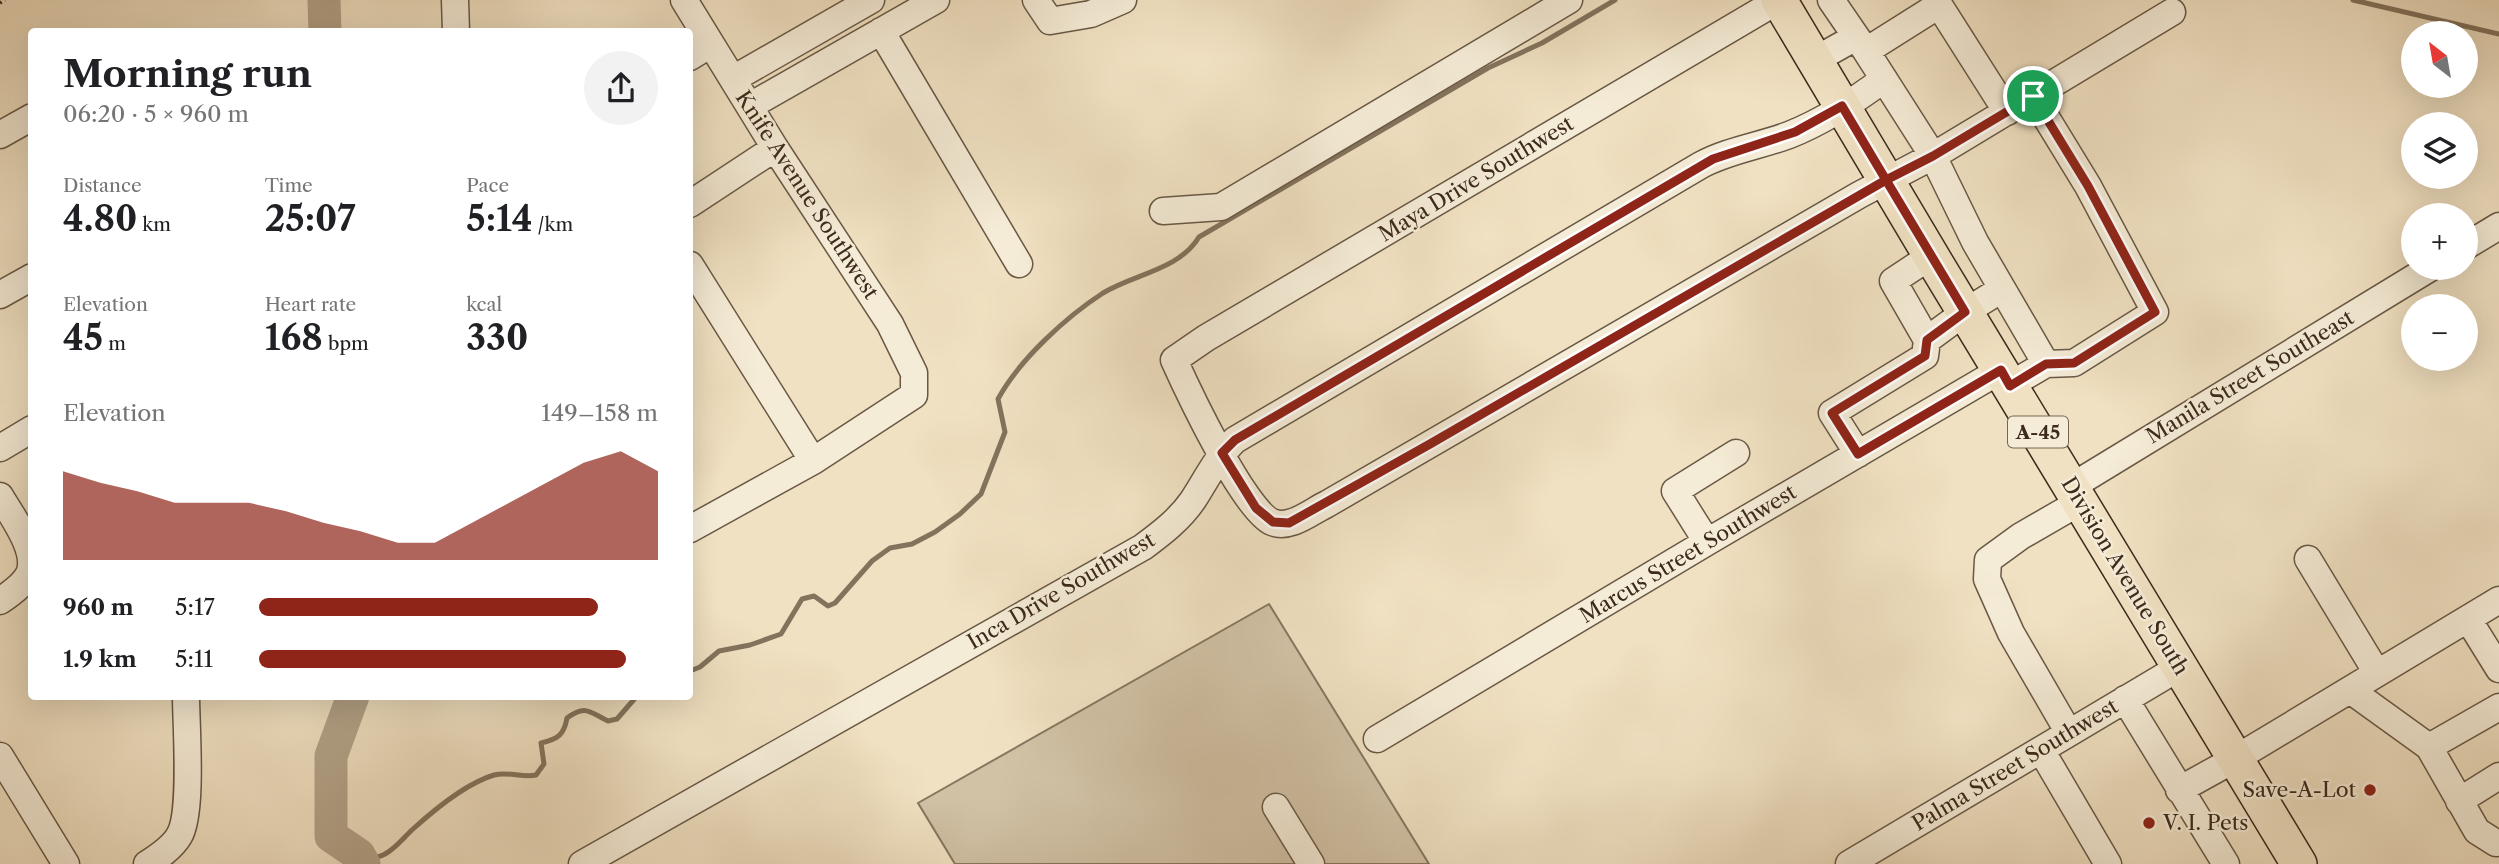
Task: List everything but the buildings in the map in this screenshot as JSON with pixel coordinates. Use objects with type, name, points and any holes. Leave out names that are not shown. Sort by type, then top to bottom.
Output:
[{"type":"main road","name":"Division Avenue South","points":[[1779,0],[1933,260],[2299,864]]},
{"type":"street","points":[[455,0],[456,28]]},
{"type":"street","name":"Knife Avenue Southwest","points":[[684,0],[693,28]]},
{"type":"street","points":[[733,79],[871,0]]},
{"type":"street","points":[[750,106],[936,0]]},
{"type":"street","points":[[1036,0],[1049,21],[1091,14],[1123,0]]},
{"type":"street","points":[[1163,211],[1221,207],[1569,0]]},
{"type":"street","name":"Maya Drive Southwest","points":[[1222,453],[1199,415],[1174,360],[1206,338],[1779,0]]},
{"type":"street","points":[[1831,0],[1933,156],[1975,242],[2046,364],[2074,363],[2155,312],[2088,186],[2033,96]]},
{"type":"street","points":[[1815,60],[1861,44],[1939,5],[2007,111]]},
{"type":"street","points":[[1222,453],[1256,508],[1273,522],[1289,523],[1886,180],[1933,156],[2172,12]]},
{"type":"street","name":"Knife Avenue Southwest","points":[[693,28],[700,50],[733,79],[775,149],[890,324],[914,373],[914,395],[813,461]]},
{"type":"street","points":[[881,32],[1018,264]]},
{"type":"street","name":"Inca Drive Southwest","points":[[582,864],[1143,547],[1161,534],[1185,510],[1222,453],[1235,440],[1701,165],[1725,154],[1795,132],[1884,79]]},
{"type":"street","points":[[0,135],[28,119]]},
{"type":"street","points":[[693,202],[775,149]]},
{"type":"street","points":[[2478,239],[2499,226]]},
{"type":"street","points":[[1858,454],[1832,413],[1925,356],[1927,340],[1893,281],[1975,242]]},
{"type":"street","points":[[693,270],[813,461],[693,525]]},
{"type":"street","points":[[0,295],[28,279]]},
{"type":"street","name":"Manila Street Southeast","points":[[2068,733],[2011,633],[1987,579],[1988,560],[2076,495],[2411,280]]},
{"type":"street","points":[[1927,340],[2002,289]]},
{"type":"street","name":"Marcus Street Southwest","points":[[1377,739],[1858,454],[2005,378],[2046,364]]},
{"type":"street","points":[[0,448],[28,431]]},
{"type":"street","points":[[1707,542],[1675,491],[1736,453]]},
{"type":"street","points":[[0,496],[28,547]]},
{"type":"street","points":[[2308,559],[2377,673]]},
{"type":"street","points":[[0,601],[28,574]]},
{"type":"street","points":[[2179,790],[2499,600]]},
{"type":"street","points":[[2468,619],[2499,669]]},
{"type":"street","name":"Palma Street Southwest","points":[[1850,864],[2180,667]]},
{"type":"street","points":[[2350,690],[2429,747],[2477,831],[2496,849]]},
{"type":"street","points":[[2125,699],[2226,864]]},
{"type":"street","points":[[147,864],[159,857],[179,836],[187,814],[186,700]]},
{"type":"street","points":[[2429,747],[2499,707]]},
{"type":"street","points":[[2041,750],[2108,864]]},
{"type":"street","points":[[0,756],[66,864]]},
{"type":"street","points":[[2459,801],[2499,776]]},
{"type":"street","points":[[1276,807],[1311,864]]},
{"type":"path","points":[[0,4],[5,0]]},
{"type":"shaded area","points":[[1269,604],[1429,864],[955,864],[918,803]]},
{"type":"waterway","points":[[324,0],[325,28]]},
{"type":"waterway","points":[[693,670],[719,651],[750,645],[781,634],[802,599],[814,596],[828,606],[835,603],[872,561],[890,548],[912,544],[960,514],[981,494],[1005,432],[998,399],[1007,384],[1059,327],[1089,303],[1115,286],[1168,264],[1180,257],[1199,237],[1488,68],[1542,43],[1615,0]]},
{"type":"waterway","points":[[2353,0],[2499,34]]},
{"type":"waterway","points":[[352,700],[331,756],[331,836],[359,855],[364,864]]},
{"type":"waterway","points":[[359,855],[372,858],[385,854],[441,806],[484,779],[499,774],[536,775],[544,764],[541,743],[559,735],[567,718],[573,714],[583,710],[608,721],[617,719],[634,700]]},
{"type":"place","name":"Save-A-Lot","points":[[2370,790]]},
{"type":"place","name":"V. I. Pets","points":[[2149,823]]},
{"type":"route","points":[[2033,96],[1933,156],[1886,180],[1842,106],[1795,132],[1713,159],[1235,440],[1222,453],[1256,508],[1273,522],[1289,523],[1886,180],[1965,312],[1927,340],[1925,356],[1832,413],[1858,454],[2001,370],[2010,386],[2046,364],[2074,363],[2155,312],[2121,253],[2088,186],[2033,96]]}]
